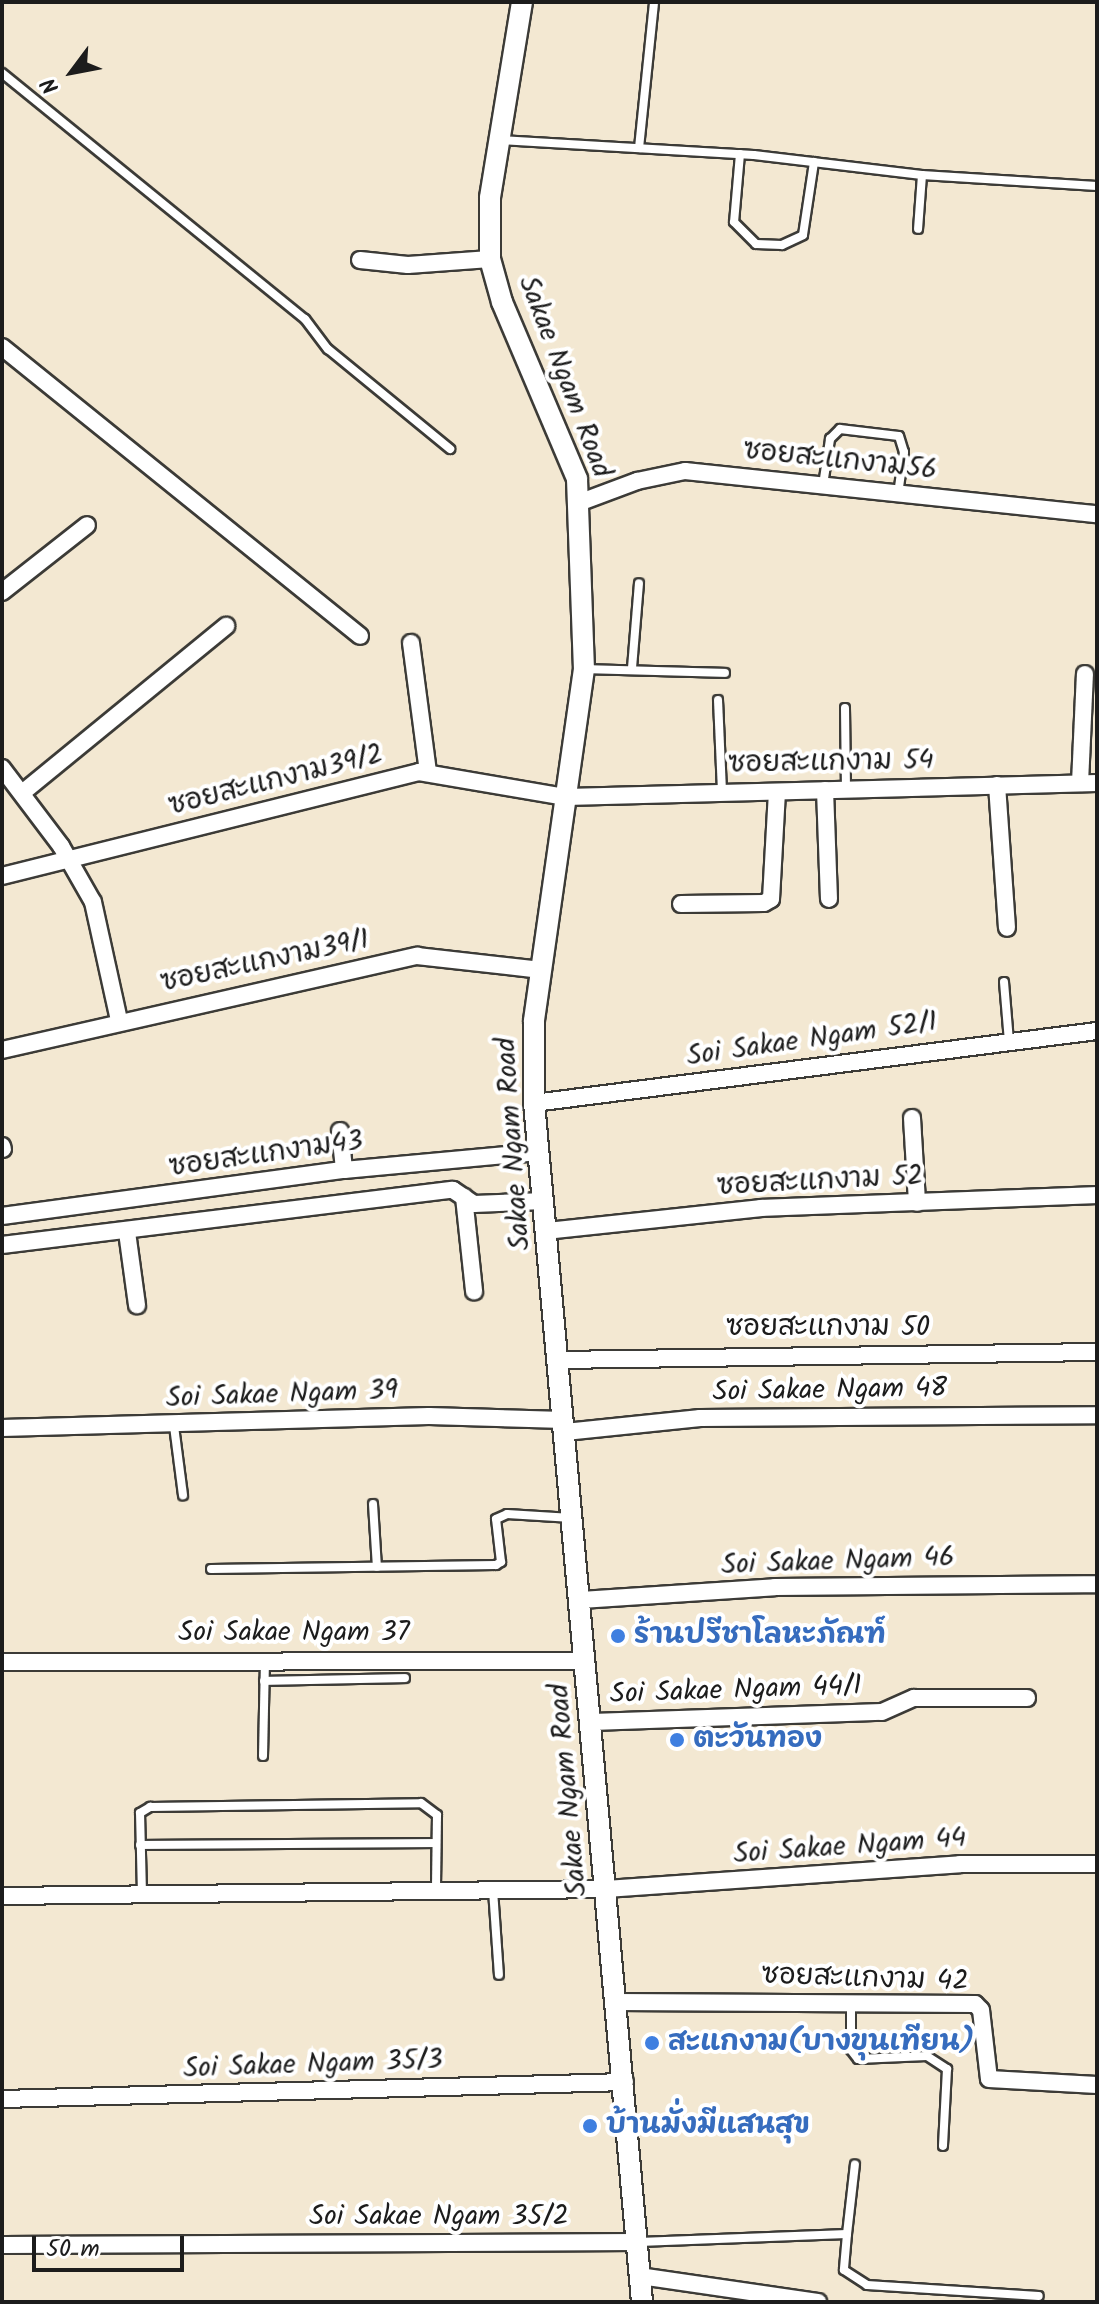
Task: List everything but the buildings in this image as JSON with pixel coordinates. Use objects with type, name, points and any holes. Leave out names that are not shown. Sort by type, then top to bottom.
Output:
[{"type":"street","name":"Sakae Ngam Road","points":[[522,2],[490,198],[490,259],[581,502],[584,669],[534,1021],[534,1103],[625,2082],[642,2302]]},
{"type":"street","points":[[360,260],[408,265],[490,259]]},
{"type":"street","points":[[2,347],[360,636]]},
{"type":"street","name":"ซอยสะแกงาม56","points":[[581,502],[637,481],[685,471],[1097,514]]},
{"type":"street","points":[[2,592],[87,525]]},
{"type":"street","points":[[22,793],[226,626]]},
{"type":"street","points":[[411,643],[428,773]]},
{"type":"street","points":[[1085,674],[1088,783]]},
{"type":"street","points":[[2,768],[69,860],[93,902],[119,1020]]},
{"type":"street","name":"ซอยสะแกงาม39/2","points":[[2,876],[428,773],[566,797]]},
{"type":"street","name":"ซอยสะแกงาม 54","points":[[566,797],[1088,783]]},
{"type":"street","points":[[997,785],[1007,928]]},
{"type":"street","points":[[825,790],[829,899]]},
{"type":"street","points":[[681,904],[764,903],[771,899],[777,793]]},
{"type":"street","name":"ซอยสะแกงาม39/1","points":[[2,1050],[119,1020],[417,956],[541,970]]},
{"type":"street","name":"Soi Sakae Ngam 52/1","points":[[534,1103],[1097,1031]]},
{"type":"street","points":[[912,1118],[917,1203]]},
{"type":"street","points":[[340,1131],[344,1170]]},
{"type":"street","name":"ซอยสะแกงาม43","points":[[2,1216],[344,1170],[538,1152]]},
{"type":"street","points":[[2,1245],[453,1190],[474,1204],[543,1201]]},
{"type":"street","name":"ซอยสะแกงาม 52","points":[[546,1231],[761,1208],[1097,1195]]},
{"type":"street","points":[[464,1197],[474,1291]]},
{"type":"street","points":[[127,1232],[137,1305]]},
{"type":"street","name":"ซอยสะแกงาม 50","points":[[558,1360],[1097,1352]]},
{"type":"street","name":"Soi Sakae Ngam 48","points":[[565,1426],[700,1418],[1097,1415]]},
{"type":"street","name":"Soi Sakae Ngam 39","points":[[2,1428],[174,1426],[429,1416],[565,1426]]},
{"type":"street","name":"Soi Sakae Ngam 46","points":[[581,1600],[775,1587],[1097,1584]]},
{"type":"street","name":"Soi Sakae Ngam 37","points":[[2,1662],[266,1658],[586,1661]]},
{"type":"street","name":"Soi Sakae Ngam 44/1","points":[[592,1722],[882,1712],[914,1698],[1027,1698]]},
{"type":"street","name":"Soi Sakae Ngam 44","points":[[2,1896],[606,1889],[960,1864],[1097,1864]]},
{"type":"street","name":"ซอยสะแกงาม 42","points":[[616,2002],[975,2004],[981,2010],[989,2079],[1097,2085]]},
{"type":"street","name":"Soi Sakae Ngam 35/3","points":[[2,2099],[625,2082]]},
{"type":"street","name":"Soi Sakae Ngam 35/2","points":[[2,2245],[635,2242]]},
{"type":"street","points":[[640,2276],[818,2302]]},
{"type":"lane","points":[[639,148],[654,2]]},
{"type":"lane","points":[[2,73],[305,319],[328,349],[450,449]]},
{"type":"lane","points":[[500,140],[740,154],[922,175],[1097,186]]},
{"type":"lane","points":[[740,154],[734,222],[756,244],[782,245],[803,235],[814,162]]},
{"type":"lane","points":[[918,229],[922,175]]},
{"type":"lane","points":[[823,486],[830,439],[840,429],[899,436],[904,452],[898,494]]},
{"type":"lane","points":[[632,668],[639,583]]},
{"type":"lane","points":[[584,669],[725,673]]},
{"type":"lane","points":[[718,700],[722,792]]},
{"type":"lane","points":[[845,708],[846,789]]},
{"type":"lane","points":[[1004,982],[1009,1041]]},
{"type":"lane","points":[[174,1426],[183,1495]]},
{"type":"lane","points":[[373,1504],[377,1567]]},
{"type":"lane","points":[[211,1569],[496,1565],[501,1562],[496,1519],[507,1514],[574,1518]]},
{"type":"lane","points":[[263,1756],[266,1658]]},
{"type":"lane","points":[[264,1681],[405,1678]]},
{"type":"lane","points":[[142,1894],[140,1813],[150,1807],[421,1803],[437,1815],[436,1889]]},
{"type":"lane","points":[[140,1845],[436,1843]]},
{"type":"lane","points":[[493,1889],[499,1975]]},
{"type":"lane","points":[[851,2002],[851,2050],[858,2059],[927,2056],[947,2069],[943,2146]]},
{"type":"lane","points":[[855,2164],[844,2270],[867,2285],[1039,2296]]},
{"type":"lane","points":[[635,2242],[847,2234]]},
{"type":"place","name":"ร้านปรีชาโลหะภัณฑ์","points":[[618,1636]]},
{"type":"place","name":"ตะวันทอง","points":[[677,1740]]},
{"type":"place","name":"สะแกงาม(บางขุนเทียน)","points":[[652,2043]]},
{"type":"place","name":"บ้านมั่งมีแสนสุข","points":[[590,2126]]}]
